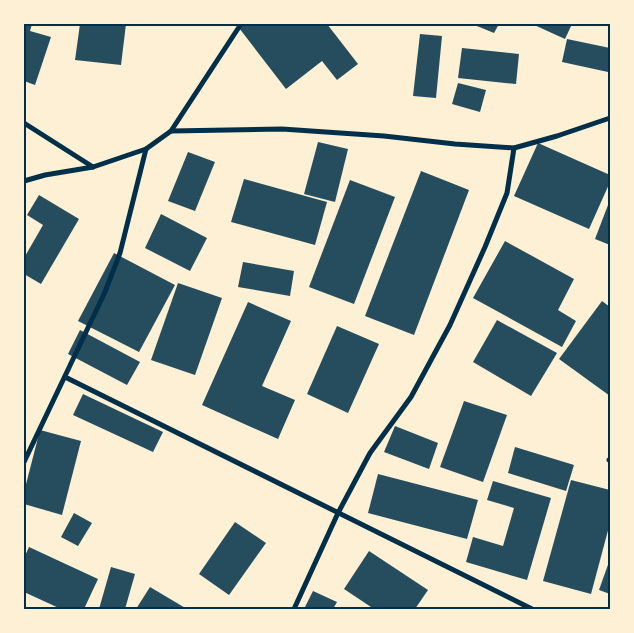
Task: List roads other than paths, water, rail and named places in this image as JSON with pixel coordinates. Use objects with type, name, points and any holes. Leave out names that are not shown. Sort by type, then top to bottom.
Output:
[{"type":"street","points":[[24,181],[45,175],[93,167],[146,149],[171,131],[241,24]]},
{"type":"street","points":[[171,131],[282,128],[514,148],[610,118]]},
{"type":"street","points":[[24,123],[93,167]]},
{"type":"street","points":[[294,609],[338,513],[370,454],[411,396],[450,325],[507,193],[514,148]]},
{"type":"street","points":[[24,462],[106,292],[120,252],[146,149]]},
{"type":"street","points":[[65,377],[532,609]]}]
